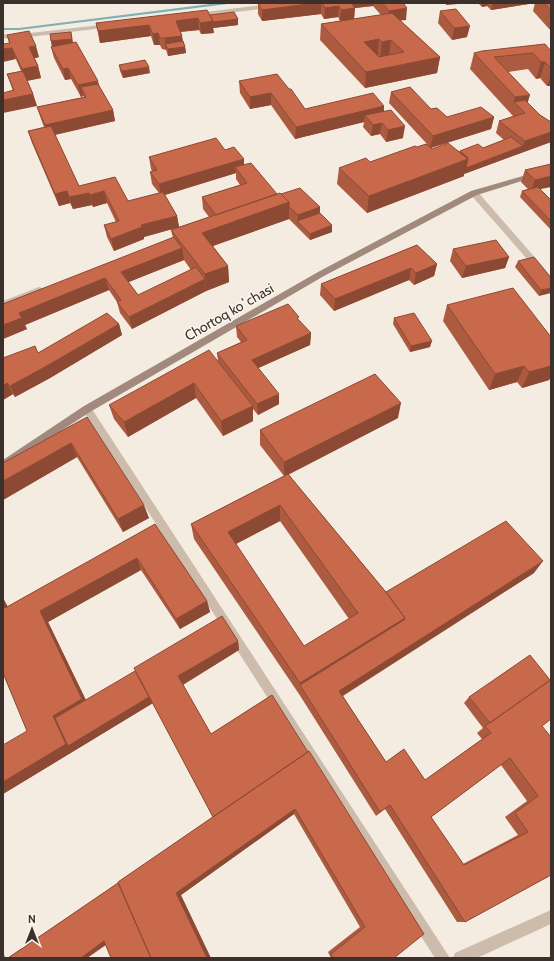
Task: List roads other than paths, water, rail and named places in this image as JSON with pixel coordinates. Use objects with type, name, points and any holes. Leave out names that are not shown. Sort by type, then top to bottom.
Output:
[{"type":"main road","name":"Chortoq koʻchasi","points":[[3,465],[87,408],[321,274],[474,193],[551,170]]},
{"type":"street","points":[[189,16],[290,3]]},
{"type":"street","points":[[3,36],[13,38],[113,26]]},
{"type":"street","points":[[474,193],[551,280]]},
{"type":"street","points":[[3,304],[47,287]]},
{"type":"street","points":[[87,408],[443,958]]},
{"type":"street","points":[[460,958],[551,917]]},
{"type":"waterway","points":[[3,29],[19,29],[228,3]]}]
